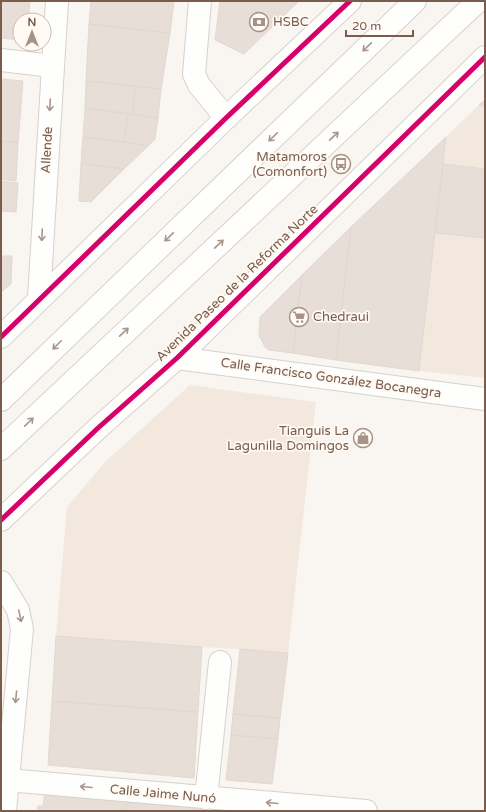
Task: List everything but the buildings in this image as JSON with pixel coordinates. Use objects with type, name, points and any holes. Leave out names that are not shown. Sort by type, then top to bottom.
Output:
[{"type":"street","name":"Allende","points":[[39,298],[57,1]]},
{"type":"street","points":[[200,1],[194,74],[199,85],[226,118]]},
{"type":"street","points":[[1,337],[39,298],[350,1]]},
{"type":"street","points":[[1,400],[415,1]]},
{"type":"street","points":[[1,449],[478,1]]},
{"type":"street","name":"Avenida Paseo de la Reforma Norte","points":[[1,520],[98,428],[177,358],[485,57]]},
{"type":"street","points":[[1,60],[52,66]]},
{"type":"street","name":"Calle Francisco González Bocanegra","points":[[177,358],[485,399]]},
{"type":"street","points":[[1,582],[18,610],[22,629],[6,780],[5,811]]},
{"type":"street","points":[[206,798],[220,662]]},
{"type":"street","name":"Calle Jaime Nunó","points":[[6,780],[366,811]]},
{"type":"shaded area","points":[[479,105],[485,106],[485,169],[443,164],[446,137]]},
{"type":"shaded area","points":[[435,233],[485,238],[485,378],[419,371]]},
{"type":"shaded area","points":[[190,385],[316,402],[288,653],[56,636],[67,507],[106,461]]},
{"type":"cycle path","points":[[1,337],[226,118],[350,1]]},
{"type":"cycle path","points":[[1,520],[98,428],[177,358],[485,57]]},
{"type":"place","name":"HSBC","points":[[259,22]]},
{"type":"place","name":"Matamoros (Comonfort)","points":[[341,164]]},
{"type":"place","name":"Chedraui","points":[[299,317]]},
{"type":"place","name":"Tianguis La Lagunilla Domingos","points":[[363,438]]}]
